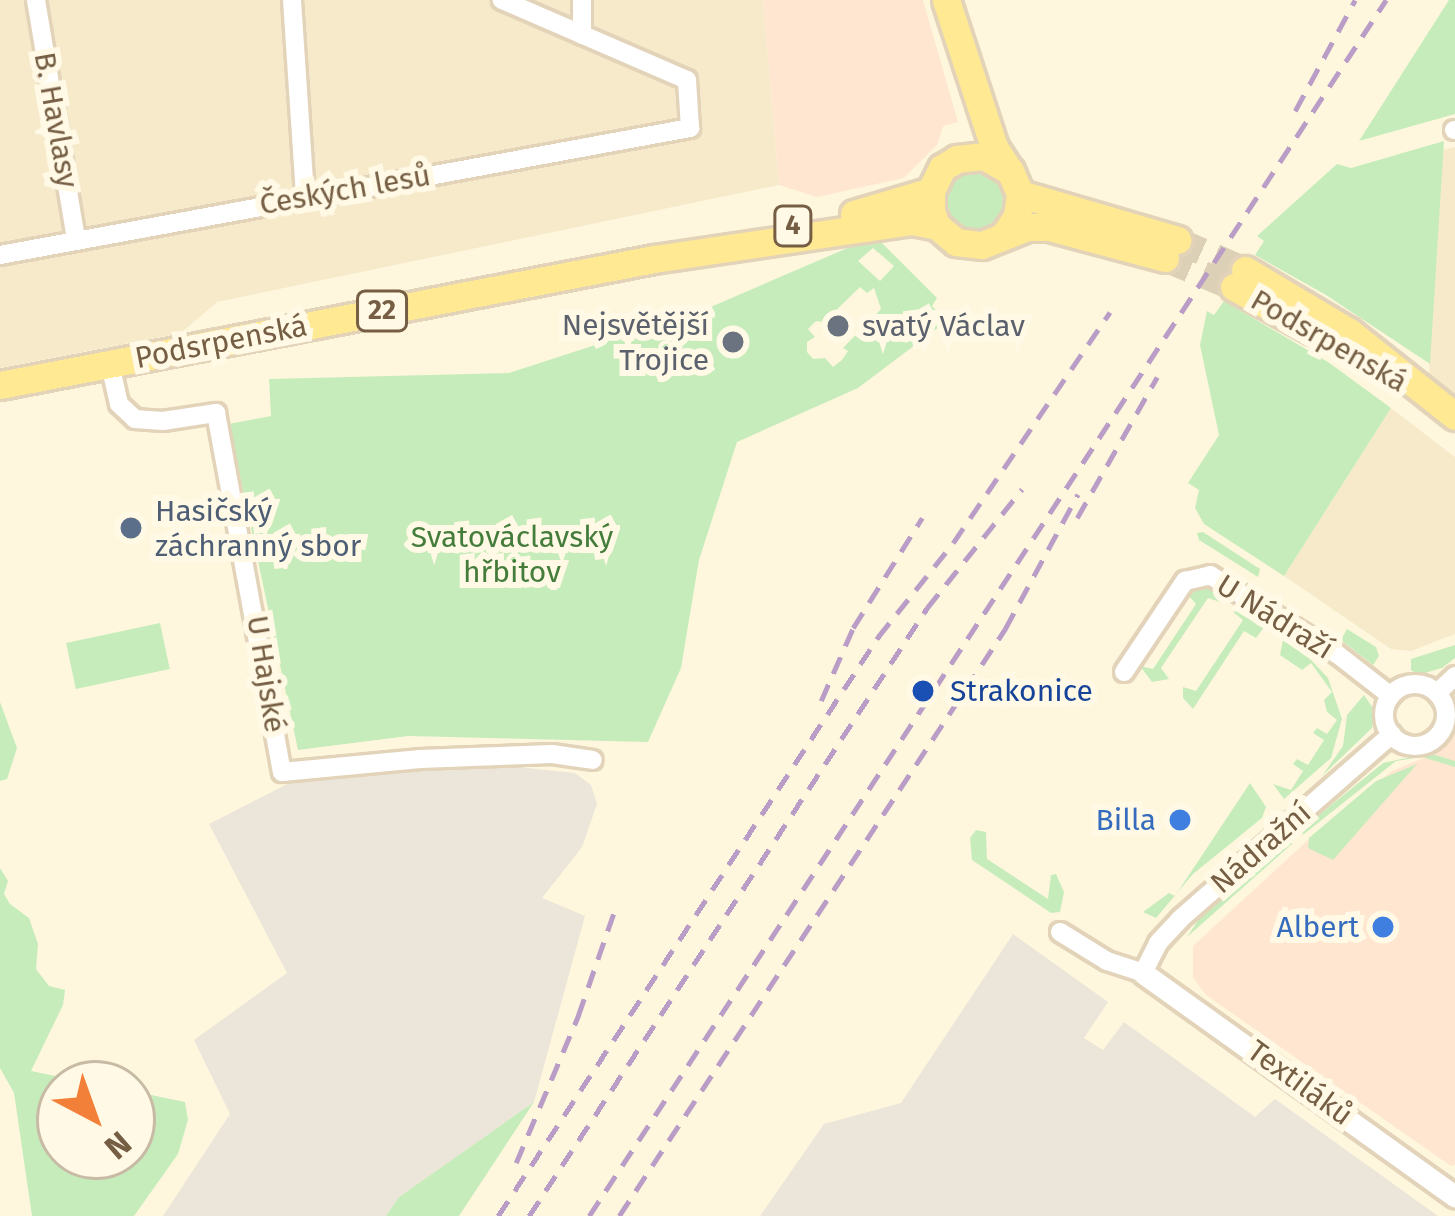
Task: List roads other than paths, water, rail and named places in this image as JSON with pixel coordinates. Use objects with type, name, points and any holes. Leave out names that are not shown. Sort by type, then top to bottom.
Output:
[{"type":"main road","points":[[946,0],[994,147],[1015,183],[1018,216],[1005,234]]},
{"type":"main road","points":[[937,226],[931,191],[942,168],[957,159],[975,133],[967,73]]},
{"type":"main road","name":"Podsrpenská","points":[[654,259],[913,221],[937,226],[969,246],[1049,227],[1171,249],[1015,183],[984,156],[957,159]]},
{"type":"main road","name":"Podsrpenská","points":[[0,385],[654,259],[892,205],[931,191]]},
{"type":"main road","name":"Podsrpenská","points":[[1239,279],[1365,344],[1455,416]]},
{"type":"street","name":"B. Havlasy","points":[[36,0],[76,240]]},
{"type":"street","points":[[292,0],[305,197]]},
{"type":"street","points":[[502,0],[582,35],[582,0]]},
{"type":"street","name":"Českých lesů","points":[[0,255],[690,128],[687,80],[582,35]]},
{"type":"street","name":"U Hajské","points":[[110,364],[118,404],[135,419],[163,421],[216,413],[282,772],[420,759],[552,754],[593,760]]},
{"type":"street","name":"U Nádraží","points":[[1124,672],[1180,588],[1192,577],[1210,575],[1337,654],[1391,696]]},
{"type":"street","points":[[1437,693],[1455,676]]},
{"type":"street","points":[[1415,684],[1437,693],[1446,717],[1436,737],[1415,745],[1392,734],[1385,717],[1391,696],[1415,684]]},
{"type":"street","name":"Nádražní","points":[[1143,973],[1158,943],[1180,919],[1392,734]]},
{"type":"street","points":[[1060,932],[1106,962],[1143,973]]},
{"type":"street","name":"Textiláků","points":[[1143,973],[1455,1196]]},
{"type":"tunnel","points":[[1177,240],[1245,270]]},
{"type":"tunnel","points":[[1165,258],[1234,287]]},
{"type":"railway","points":[[1295,111],[1355,0]]},
{"type":"railway","points":[[589,1216],[1386,0]]},
{"type":"railway","points":[[498,1216],[878,637],[953,543],[1110,312]]},
{"type":"railway","points":[[1077,518],[1157,377]]},
{"type":"railway","points":[[529,1216],[927,608],[1022,489]]},
{"type":"railway","points":[[619,1216],[1005,629],[1078,494]]},
{"type":"railway","points":[[821,701],[853,628],[922,518]]},
{"type":"railway","points":[[516,1163],[578,1016],[616,906]]},
{"type":"place","name":"svatý Václav","points":[[838,326]]},
{"type":"place","name":"Nejsvětější Trojice","points":[[733,342]]},
{"type":"place","name":"Hasičský záchranný sbor","points":[[131,528]]},
{"type":"place","name":"Strakonice","points":[[923,691]]},
{"type":"place","name":"Billa","points":[[1180,820]]},
{"type":"place","name":"Albert","points":[[1383,927]]},
{"type":"park label","name":"Svatováclavský hřbitov","points":[[512,554]]}]
